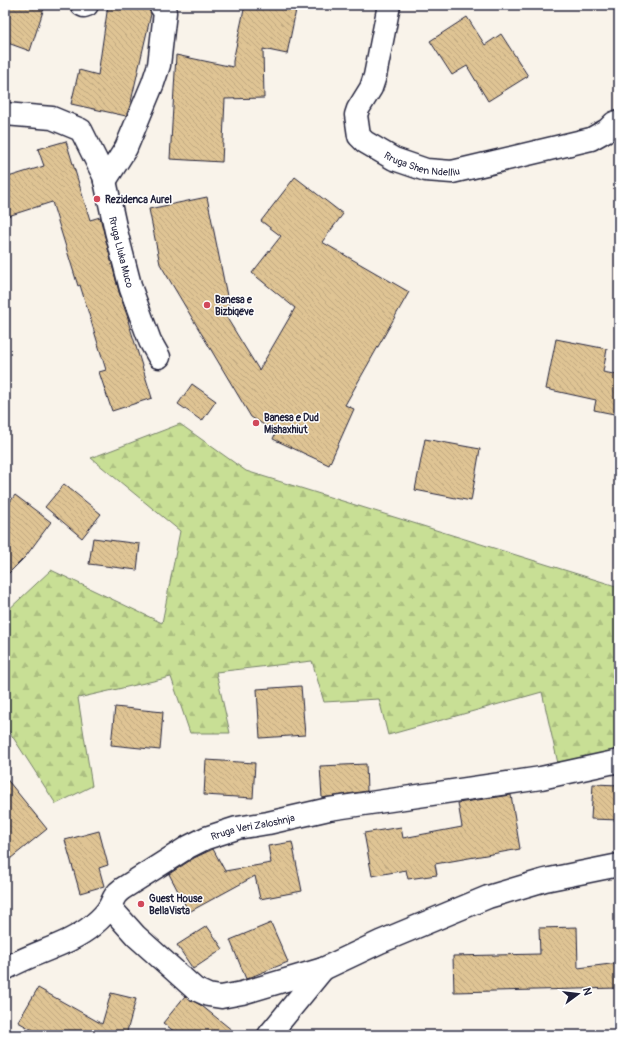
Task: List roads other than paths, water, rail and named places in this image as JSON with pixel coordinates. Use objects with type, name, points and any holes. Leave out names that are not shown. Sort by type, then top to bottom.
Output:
[{"type":"street","points":[[82,5],[87,5]]},
{"type":"street","points":[[106,181],[126,148],[159,65],[165,12],[160,5]]},
{"type":"street","name":"Rruga Shen Ndelliu","points":[[389,5],[375,76],[371,88],[358,108],[356,115],[359,136],[365,142],[394,159],[426,170],[452,172],[590,139],[607,130],[614,123],[619,121]]},
{"type":"street","name":"Rruga Lluka Muco","points":[[5,114],[52,118],[81,130],[106,181],[116,231],[131,290],[150,341],[159,358]]},
{"type":"street","name":"Rruga Veri Zaloshnja","points":[[5,969],[80,934],[94,924],[110,907],[111,900],[122,889],[188,847],[206,838],[236,828],[329,809],[541,778],[619,761]]},
{"type":"street","points":[[110,907],[136,936],[195,989],[208,995],[221,997],[242,993],[323,969],[380,942],[488,897],[545,880],[619,865]]},
{"type":"street","points":[[269,1035],[323,969]]},
{"type":"place","name":"Rezidenca Aurel","points":[[97,199]]},
{"type":"place","name":"Banesa e Bizbiqëve","points":[[207,305]]},
{"type":"place","name":"Banesa e Dud Mishaxhiut","points":[[256,423]]},
{"type":"place","name":"Guest House BellaVista","points":[[141,904]]}]
